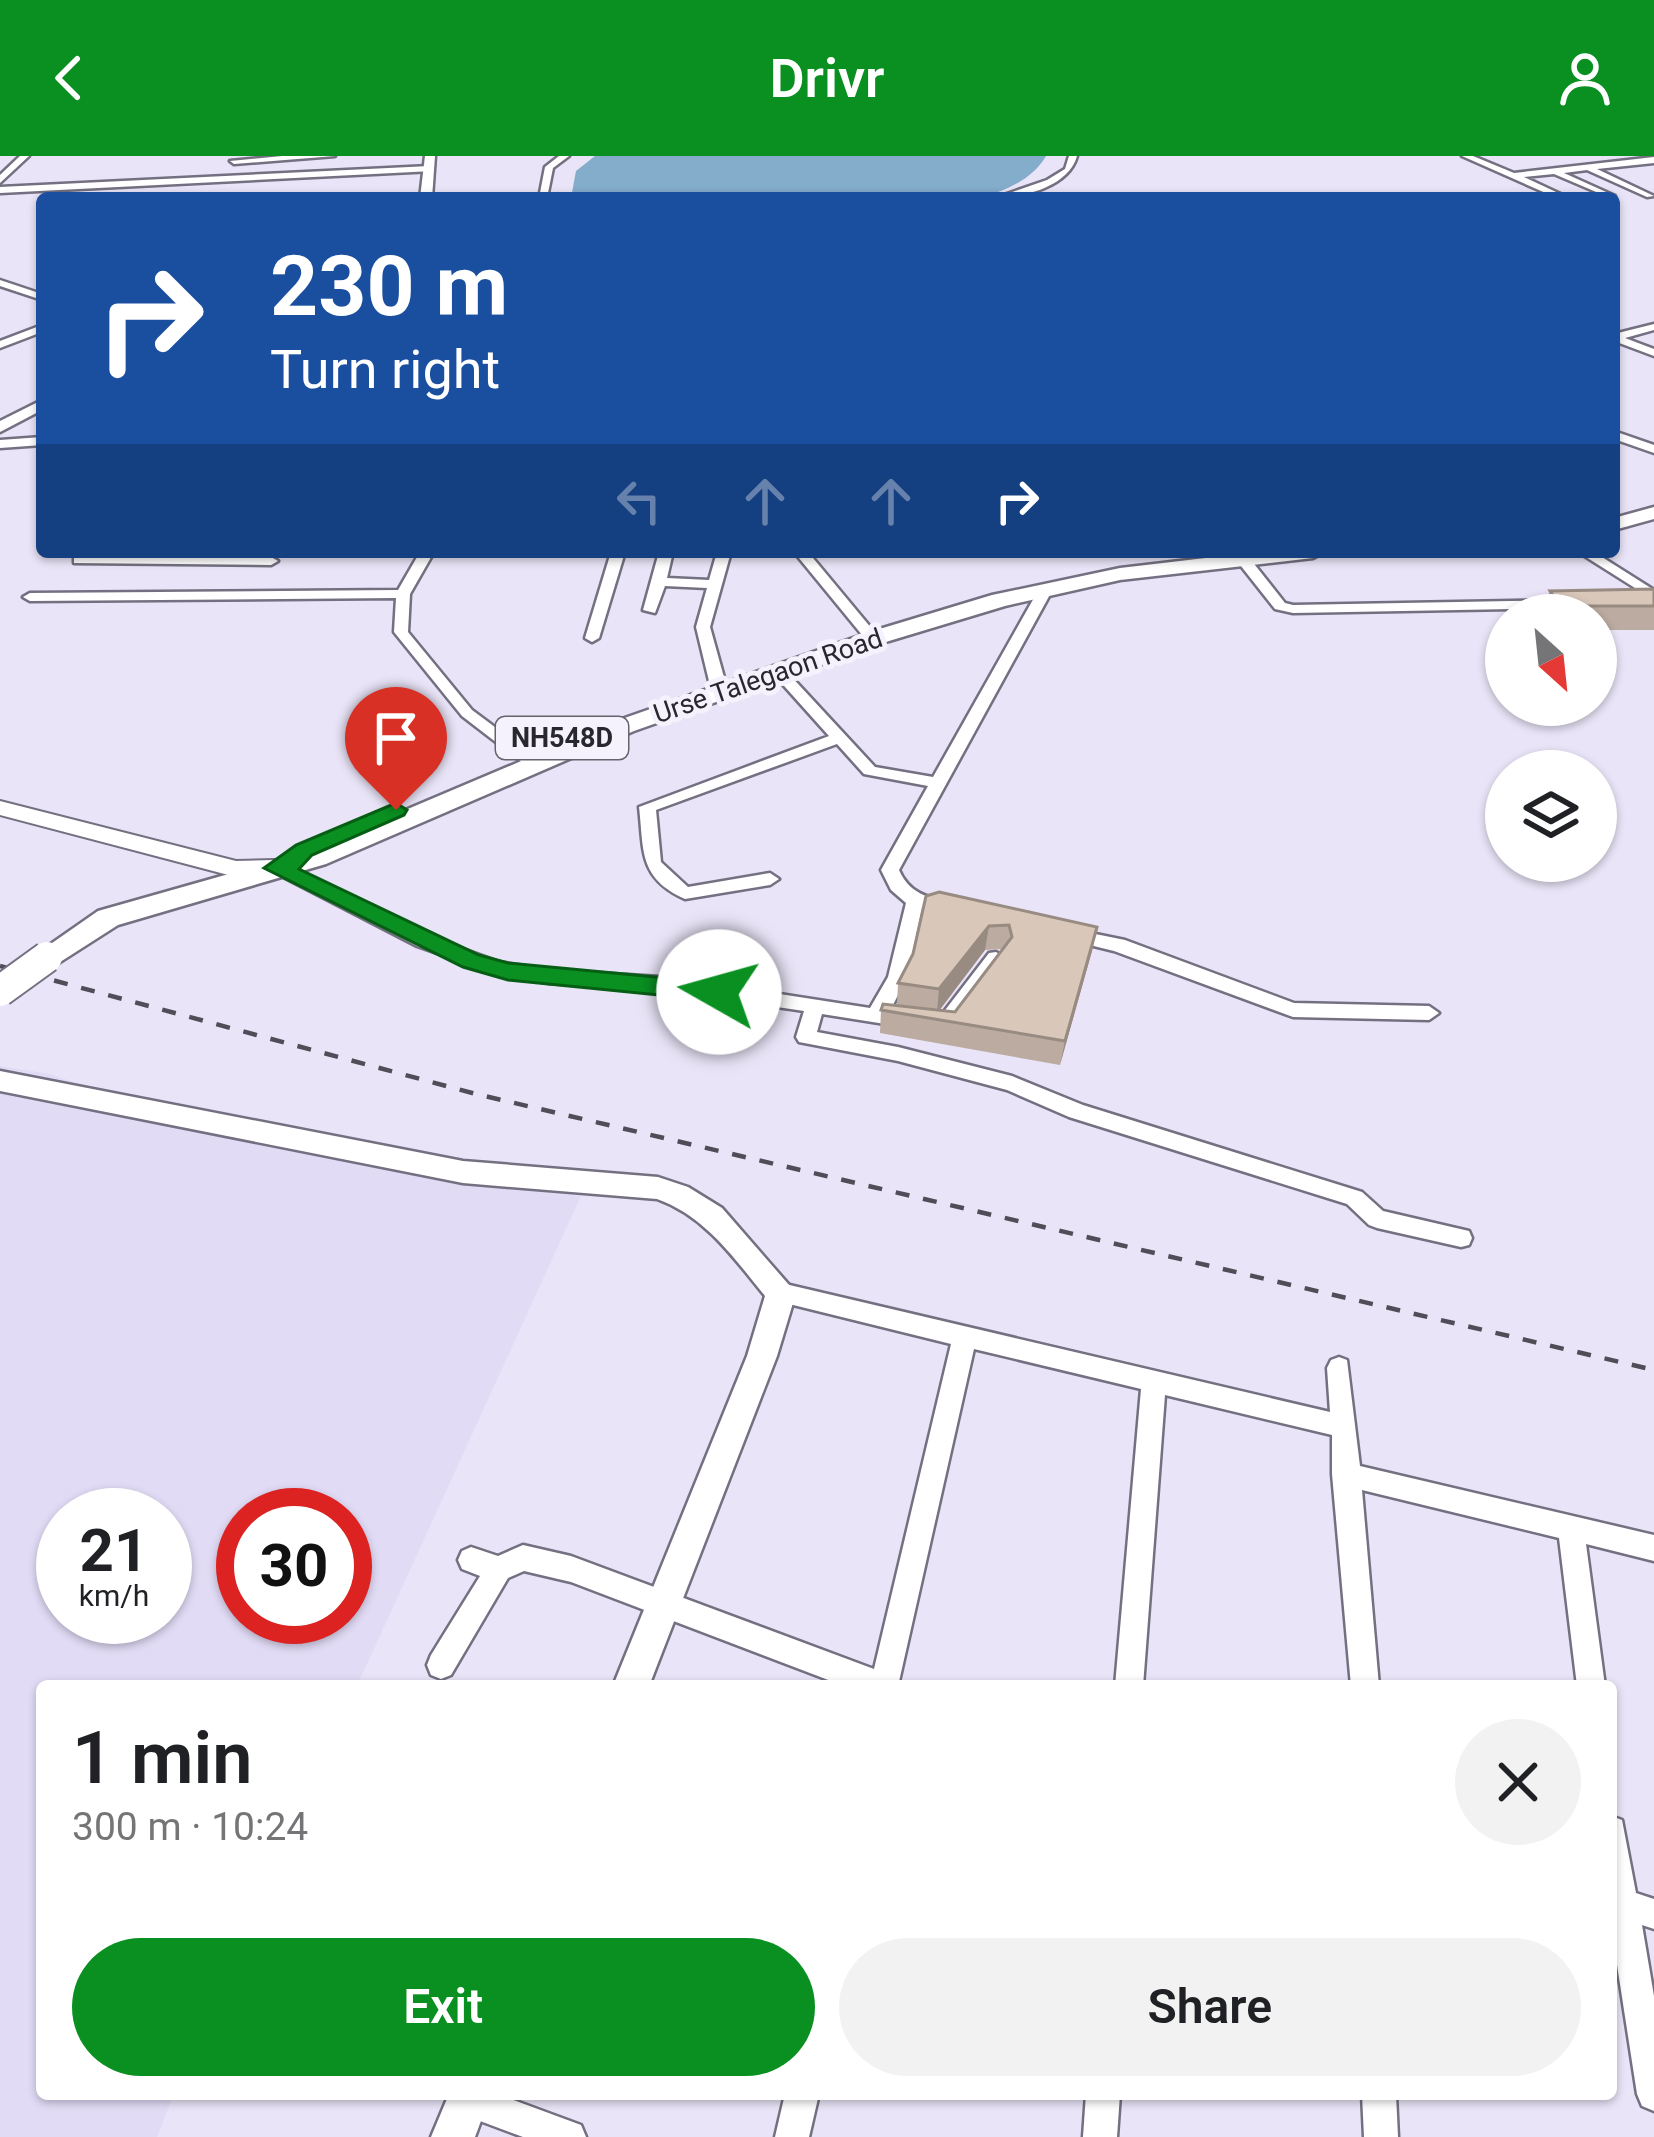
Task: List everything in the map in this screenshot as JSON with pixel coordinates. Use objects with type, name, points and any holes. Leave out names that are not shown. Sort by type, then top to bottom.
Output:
[{"type":"highway","points":[[1620,522],[1654,513]]},
{"type":"highway","name":"Urse Talegaon Road","points":[[0,991],[108,918],[290,860],[316,858],[528,759],[782,675],[877,637],[1046,589],[1240,558]]},
{"type":"highway","name":"NH548D","points":[[528,759],[717,682],[877,637]]},
{"type":"main road","points":[[0,808],[236,869],[290,860]]},
{"type":"street","points":[[0,180],[25,156]]},
{"type":"street","points":[[232,176],[234,158],[331,156]]},
{"type":"street","points":[[355,156],[356,171]]},
{"type":"street","points":[[544,192],[549,167],[565,156]]},
{"type":"street","points":[[1018,192],[1069,170],[1072,156]]},
{"type":"street","points":[[1469,157],[1487,156]]},
{"type":"street","points":[[1469,157],[1551,192]]},
{"type":"street","points":[[1513,176],[1652,161]]},
{"type":"street","points":[[0,190],[356,171],[430,162],[427,192]]},
{"type":"street","points":[[1587,167],[1652,195]]},
{"type":"street","points":[[1556,172],[1599,192]]},
{"type":"street","points":[[1620,198],[1652,195]]},
{"type":"street","points":[[0,284],[36,295]]},
{"type":"street","points":[[1620,336],[1654,328]]},
{"type":"street","points":[[0,345],[36,330]]},
{"type":"street","points":[[1620,339],[1654,353]]},
{"type":"street","points":[[1,426],[36,407]]},
{"type":"street","points":[[1620,439],[1632,447],[1654,449]]},
{"type":"street","points":[[0,444],[36,441]]},
{"type":"street","points":[[58,596],[80,558]]},
{"type":"street","points":[[270,558],[274,594]]},
{"type":"street","points":[[424,558],[403,594],[401,632],[467,713],[528,759]]},
{"type":"street","points":[[592,638],[616,558]]},
{"type":"street","points":[[650,610],[665,558]]},
{"type":"street","points":[[717,682],[703,628],[722,558]]},
{"type":"street","points":[[806,558],[877,637]]},
{"type":"street","points":[[1253,558],[1280,606],[1293,609],[1485,606]]},
{"type":"street","points":[[1594,558],[1654,600]]},
{"type":"street","points":[[659,582],[716,584]]},
{"type":"street","points":[[983,916],[915,901],[897,886],[890,870],[1046,589]]},
{"type":"street","points":[[30,597],[403,594]]},
{"type":"street","points":[[1630,604],[1654,600]]},
{"type":"street","points":[[782,675],[870,771],[938,784]]},
{"type":"street","points":[[770,879],[685,893],[661,876],[647,857],[647,807],[839,738]]},
{"type":"street","points":[[290,860],[398,929],[471,962],[508,971],[676,985],[944,1026],[996,958]]},
{"type":"street","points":[[875,1016],[896,989],[902,937],[915,901]]},
{"type":"street","points":[[1051,930],[1118,945],[1253,999],[1294,1010],[1430,1013]]},
{"type":"street","points":[[815,1006],[806,1037],[898,1054],[1012,1084],[1076,1111],[1354,1198],[1377,1219],[1461,1238]]},
{"type":"street","points":[[0,1081],[463,1172],[658,1188],[687,1196],[716,1218],[782,1293],[1342,1426]]},
{"type":"street","points":[[633,1680],[762,1356],[782,1293]]},
{"type":"street","points":[[884,1680],[965,1336]]},
{"type":"street","points":[[1339,1368],[1364,1680]]},
{"type":"street","points":[[1129,1680],[1154,1382]]},
{"type":"street","points":[[1345,1474],[1654,1548]]},
{"type":"street","points":[[1571,1528],[1590,1680]]},
{"type":"street","points":[[441,1665],[499,1569],[523,1558],[664,1604],[867,1680]]},
{"type":"street","points":[[471,1560],[499,1569]]},
{"type":"street","points":[[1654,1914],[1617,1902],[1654,2094]]},
{"type":"street","points":[[792,2137],[801,2100]]},
{"type":"street","points":[[1100,2137],[1103,2100]]},
{"type":"street","points":[[1379,2100],[1381,2137]]},
{"type":"street","points":[[464,2110],[568,2137]]},
{"type":"shaded area","points":[[0,1066],[50,1074],[136,1104],[581,1196],[360,1680],[36,1680],[36,2100],[172,2100],[157,2137],[0,2137]]},
{"type":"water","points":[[595,156],[1046,156],[1033,172],[997,192],[572,192],[576,171]]},
{"type":"building","points":[[1654,589],[1654,606],[1617,606],[1617,594],[1550,591]]},
{"type":"building","points":[[939,892],[1097,927],[1065,1041],[881,1010],[883,1004],[955,1012],[1012,937],[1009,925],[989,926],[939,989],[898,983],[913,954],[926,896]]},
{"type":"railway","points":[[0,966],[476,1094],[1654,1370]]},
{"type":"route","points":[[396,810],[304,850],[292,863],[275,868],[331,890],[398,929],[471,962],[508,971],[719,992]]}]
